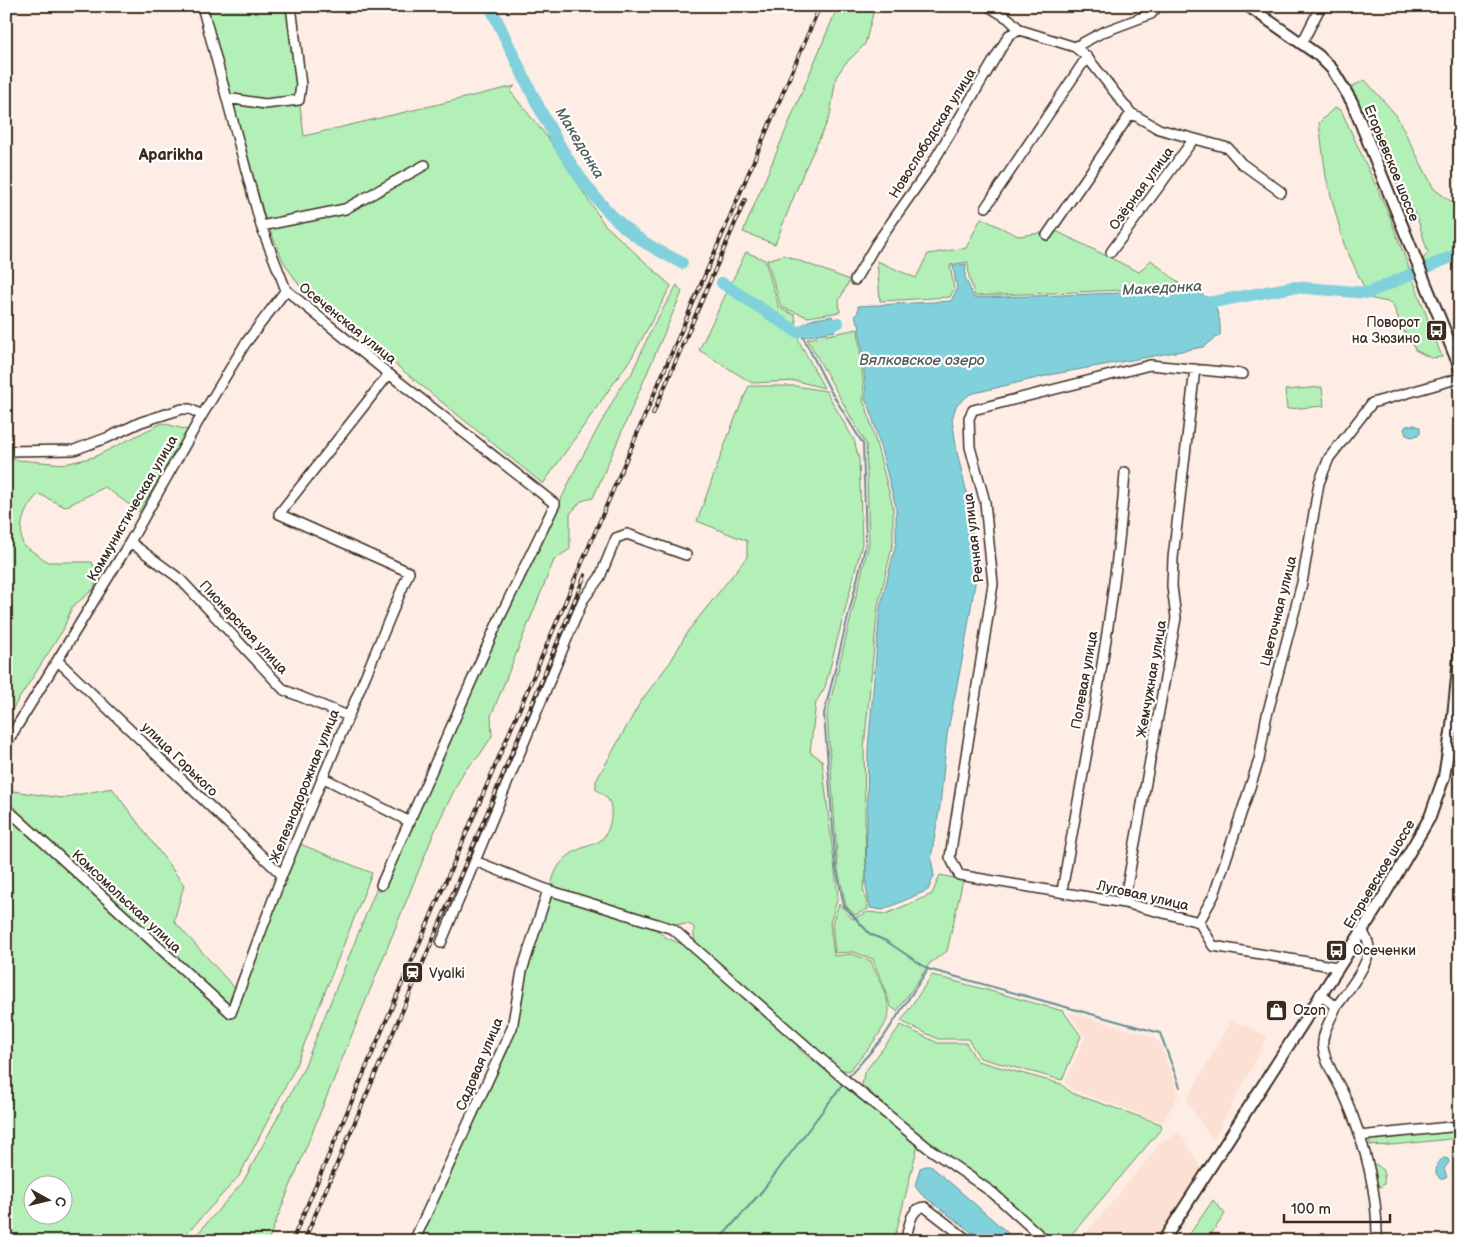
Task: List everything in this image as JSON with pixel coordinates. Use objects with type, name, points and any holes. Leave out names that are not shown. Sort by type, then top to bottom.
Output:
[{"type":"main road","name":"Егорьевское шоссе","points":[[1248,6],[1302,42],[1332,69],[1352,102],[1460,368]]},
{"type":"main road","name":"Егорьевское шоссе","points":[[1163,1241],[1362,930],[1430,817],[1444,777],[1452,726],[1460,649]]},
{"type":"street","name":"Осеченская улица","points":[[202,6],[261,226],[286,290],[389,374],[555,504],[500,617],[410,822]]},
{"type":"street","points":[[227,98],[265,104],[299,100],[302,85],[291,6]]},
{"type":"street","points":[[988,6],[1009,19],[1020,30],[1075,47],[1087,57],[1131,113],[1159,129],[1193,140],[1228,148],[1241,162],[1281,192]]},
{"type":"street","points":[[1075,47],[1103,32],[1151,14],[1158,6]]},
{"type":"street","points":[[1302,42],[1322,6]]},
{"type":"street","name":"Новослободская улица","points":[[855,280],[876,244],[929,169],[1009,35],[1020,30]]},
{"type":"street","points":[[986,207],[1087,57]]},
{"type":"street","points":[[1047,235],[1131,113]]},
{"type":"street","name":"Озёрная улица","points":[[1111,252],[1193,140]]},
{"type":"street","points":[[261,226],[345,209],[424,164]]},
{"type":"street","name":"Коммунистическая улица","points":[[6,744],[59,662],[245,344],[286,290]]},
{"type":"street","name":"Речная улица","points":[[959,875],[950,857],[993,584],[985,502],[970,448],[969,418],[973,410],[1150,365],[1243,374]]},
{"type":"street","name":"Жемчужная улица","points":[[1124,903],[1176,618],[1172,586],[1173,558],[1195,369]]},
{"type":"street","name":"Железнодорожная улица","points":[[231,1013],[282,875],[409,572],[279,514],[389,374]]},
{"type":"street","name":"Цветочная улица","points":[[1200,922],[1214,895],[1259,760],[1266,719],[1300,591],[1318,483],[1329,458],[1372,403],[1460,378]]},
{"type":"street","points":[[6,452],[74,450],[109,437],[141,422],[182,409],[190,408],[202,415]]},
{"type":"street","name":"Полевая улица","points":[[1062,891],[1113,592],[1121,537],[1124,472]]},
{"type":"street","points":[[442,943],[583,600],[600,577],[616,538],[627,534],[686,555]]},
{"type":"street","name":"Пионерская улица","points":[[130,542],[180,579],[284,690],[348,716]]},
{"type":"street","name":"улица Горького","points":[[59,662],[282,875]]},
{"type":"street","points":[[322,778],[410,822],[381,884]]},
{"type":"street","name":"Комсомольская улица","points":[[6,808],[231,1013]]},
{"type":"street","points":[[475,861],[548,890],[673,929],[844,1079],[927,1147],[993,1193],[1046,1241]]},
{"type":"street","name":"Луговая улица","points":[[959,875],[1124,903],[1200,922],[1213,946],[1337,967]]},
{"type":"street","name":"Садовая улица","points":[[414,1241],[512,1028],[522,971],[548,890]]},
{"type":"street","points":[[1362,930],[1368,941],[1369,951],[1361,970],[1336,1007],[1326,1031],[1323,1048],[1359,1136],[1375,1197],[1377,1241]]},
{"type":"street","points":[[1320,994],[1336,1007]]},
{"type":"street","points":[[1359,1136],[1460,1126]]},
{"type":"street","points":[[905,1241],[914,1211],[920,1207],[925,1207],[969,1241]]},
{"type":"shaded area","points":[[1068,1012],[1145,1034],[1159,1041],[1179,1094],[1163,1122],[1072,1090],[1065,1082],[1085,1037]]},
{"type":"shaded area","points":[[1232,1020],[1268,1036],[1213,1141],[1186,1101]]},
{"type":"shaded area","points":[[1180,1132],[1202,1171],[1156,1241],[1080,1241],[1160,1144]]},
{"type":"green space","points":[[206,6],[287,6],[304,136],[515,86],[510,91],[548,138],[604,224],[671,286],[632,357],[543,484],[301,288],[283,261],[265,218]]},
{"type":"green space","points":[[838,6],[875,6],[865,44],[844,65],[836,77],[830,116],[804,171],[775,244],[743,232]]},
{"type":"green space","points":[[1365,80],[1396,115],[1434,189],[1460,208],[1460,247],[1426,264],[1423,259],[1428,253],[1417,217],[1380,154],[1351,87]]},
{"type":"green space","points":[[1334,108],[1341,110],[1388,212],[1442,357],[1431,358],[1415,350],[1409,335],[1399,329],[1398,317],[1392,303],[1369,298],[1344,244],[1326,177],[1319,123]]},
{"type":"green space","points":[[981,218],[1018,236],[1056,231],[1139,272],[1151,260],[1179,283],[1149,289],[975,296],[969,277],[968,262],[950,265],[954,289],[950,297],[880,301],[877,261],[916,278],[928,254],[966,248]]},
{"type":"green space","points":[[746,252],[765,260],[779,308],[795,315],[799,341],[824,388],[797,381],[752,383],[699,350]]},
{"type":"green space","points":[[784,255],[850,280],[839,300],[840,312],[808,317],[781,307],[767,260]]},
{"type":"green space","points":[[677,285],[682,292],[593,498],[581,501],[570,514],[570,549],[554,560],[491,716],[492,736],[479,756],[464,771],[438,823],[268,1241],[191,1241],[243,1182],[303,1070],[405,818],[488,655],[575,470],[624,381],[631,375],[653,326]]},
{"type":"green space","points":[[858,329],[864,391],[863,401],[867,409],[893,507],[893,543],[878,606],[864,748],[866,876],[863,888],[868,909],[855,915],[846,906],[838,869],[827,715],[869,543],[866,444],[807,339]]},
{"type":"green space","points":[[749,386],[796,386],[826,391],[854,440],[859,459],[862,544],[825,687],[816,702],[810,752],[822,760],[838,897],[830,923],[834,956],[852,954],[871,961],[889,1009],[885,1024],[880,1033],[849,1071],[838,1069],[694,943],[694,927],[688,924],[671,925],[552,886],[555,872],[562,861],[573,853],[598,842],[608,830],[611,818],[610,805],[605,796],[596,789],[596,781],[641,701],[671,661],[688,631],[747,557],[747,541],[697,521],[728,436]]},
{"type":"green space","points":[[1322,387],[1324,406],[1287,409],[1285,390]]},
{"type":"green space","points":[[162,423],[188,430],[139,512],[105,487],[65,507],[39,494],[29,505],[22,524],[23,545],[48,562],[92,562],[98,576],[94,589],[72,607],[63,630],[6,719],[6,459],[65,464],[94,457]]},
{"type":"green space","points":[[112,788],[184,885],[174,921],[241,995],[300,844],[372,873],[294,1070],[239,1176],[180,1241],[6,1241],[6,790],[61,798]]},
{"type":"green space","points":[[940,875],[963,880],[947,951],[930,963],[897,1011],[891,1007],[873,959],[853,952],[835,953],[832,923],[839,904],[852,919],[868,912],[886,914],[932,894]]},
{"type":"green space","points":[[554,896],[655,929],[667,938],[686,946],[796,1040],[799,1049],[918,1145],[894,1241],[420,1241],[516,1029],[526,971],[548,904]]},
{"type":"green space","points":[[932,975],[1063,1011],[1081,1036],[1062,1080],[980,1058],[968,1039],[938,1039],[901,1021]]},
{"type":"green space","points":[[901,1025],[938,1043],[966,1043],[977,1061],[1061,1084],[1071,1093],[1161,1124],[1162,1128],[1066,1241],[1052,1241],[1012,1203],[917,1134],[862,1085],[864,1073]]},
{"type":"green space","points":[[1460,1131],[1460,1138],[1370,1145],[1370,1140],[1375,1137]]},
{"type":"green space","points":[[1375,1164],[1382,1170],[1384,1175],[1384,1184],[1380,1187],[1375,1184],[1372,1167]]},
{"type":"green space","points":[[1213,1200],[1225,1214],[1206,1241],[1185,1241]]},
{"type":"water","name":"Вялковское озеро","points":[[966,264],[965,277],[974,298],[1150,292],[1174,287],[1187,289],[1204,296],[1215,307],[1220,324],[1220,335],[1203,347],[1054,374],[970,394],[956,406],[952,419],[957,452],[967,494],[977,571],[947,735],[940,806],[931,858],[934,876],[928,890],[883,910],[870,908],[866,887],[868,749],[880,608],[896,543],[896,507],[870,408],[865,400],[866,392],[859,323],[855,315],[858,313],[858,306],[951,301],[957,289],[953,266]]},
{"type":"water","points":[[832,316],[833,320],[837,319],[839,326],[834,327],[835,331],[803,337],[797,332],[807,322]]},
{"type":"water","points":[[1414,425],[1420,427],[1420,434],[1412,437],[1406,435],[1404,429],[1406,426]]},
{"type":"water","points":[[1444,1158],[1448,1159],[1449,1162],[1444,1169],[1447,1177],[1440,1179],[1436,1173],[1437,1163]]},
{"type":"water","points":[[931,1166],[1008,1233],[1006,1241],[983,1241],[921,1194],[915,1186],[920,1168]]},
{"type":"waterway","name":"Македонка","points":[[490,6],[550,129],[588,187],[609,213],[633,234],[650,246],[682,263]]},
{"type":"waterway","name":"Македонка","points":[[1197,303],[1213,302],[1293,287],[1368,293],[1460,253]]},
{"type":"waterway","name":"Македонка","points":[[722,283],[797,332],[838,323]]},
{"type":"waterway","points":[[803,337],[830,390],[863,444],[866,544],[824,714],[836,868],[844,906],[870,934],[886,941],[928,969],[1160,1033],[1180,1087]]},
{"type":"waterway","points":[[850,1075],[883,1038],[928,969]]},
{"type":"waterway","points":[[718,1241],[763,1190],[842,1085]]},
{"type":"railway","points":[[292,1241],[820,6]]},
{"type":"railway","points":[[653,414],[745,200]]},
{"type":"railway","points":[[304,1241],[487,813],[585,575]]},
{"type":"place","name":"Поворот на Зюзино","points":[[1436,330]]},
{"type":"place","name":"Осеченки","points":[[1337,950]]},
{"type":"place","name":"Vyalki","points":[[413,973]]},
{"type":"place","name":"Ozon","points":[[1277,1010]]},
{"type":"district","name":"Aparikha","points":[[171,154]]}]
